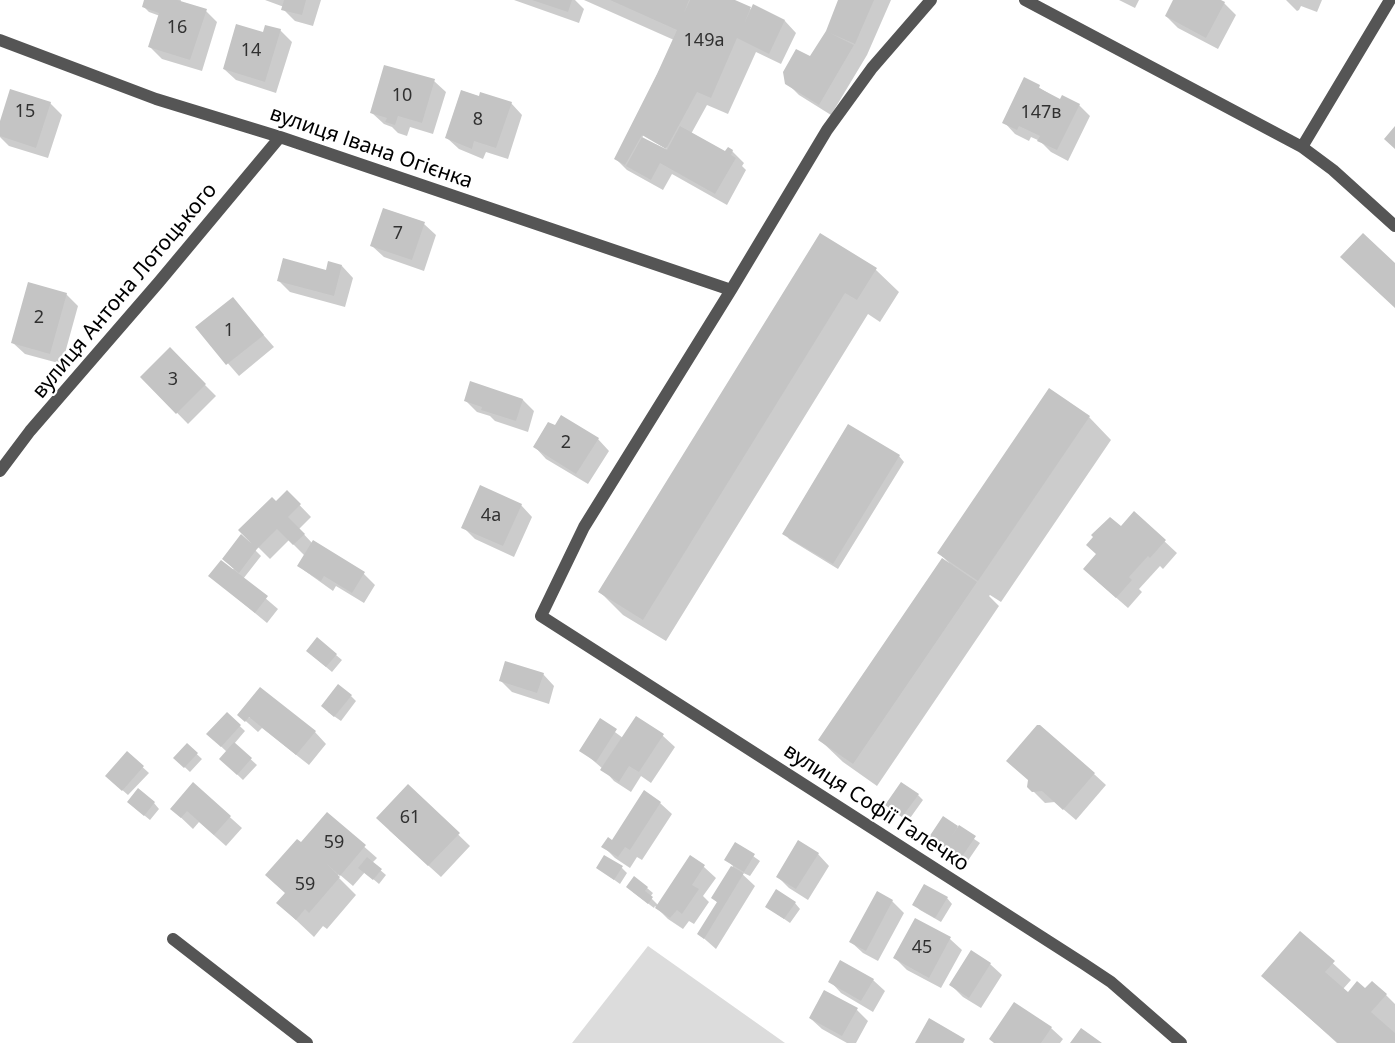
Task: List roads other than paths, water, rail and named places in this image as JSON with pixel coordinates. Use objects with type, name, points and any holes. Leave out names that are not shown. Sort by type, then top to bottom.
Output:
[{"type":"street","points":[[731,290],[827,130],[872,69],[931,0]]},
{"type":"street","points":[[1025,0],[1302,147],[1333,170],[1395,226]]},
{"type":"street","points":[[1302,147],[1390,0]]},
{"type":"street","name":"вулиця Івана Огієнка","points":[[0,40],[156,99],[280,137],[731,290]]},
{"type":"street","name":"вулиця Антона Лотоцького","points":[[0,471],[30,431],[280,137]]},
{"type":"street","name":"вулиця Софії Галечко","points":[[731,290],[584,526],[541,616],[1111,982],[1181,1043]]},
{"type":"street","points":[[173,939],[307,1043]]}]
